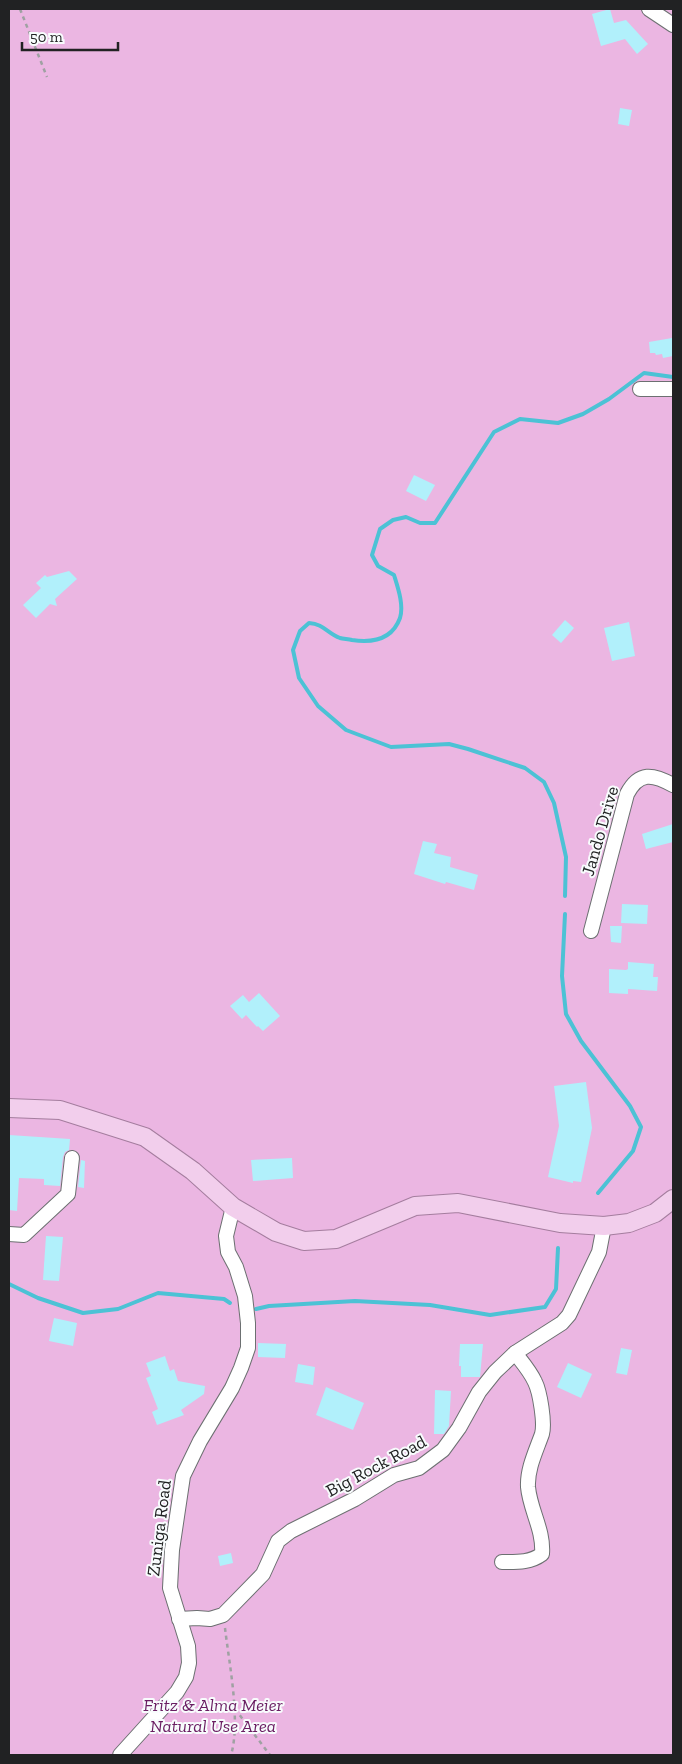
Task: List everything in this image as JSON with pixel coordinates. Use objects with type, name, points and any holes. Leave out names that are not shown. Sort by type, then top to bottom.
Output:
[{"type":"main road","points":[[9,1108],[60,1110],[145,1137],[193,1171],[233,1207],[276,1232],[304,1241],[336,1239],[415,1206],[458,1203],[560,1223],[604,1226],[628,1223],[655,1213],[673,1199]]},
{"type":"street","points":[[649,9],[673,25]]},
{"type":"street","points":[[640,388],[673,389]]},
{"type":"street","name":"Jando Drive","points":[[591,931],[627,794],[631,786],[642,777],[649,776],[656,776],[673,784]]},
{"type":"street","points":[[9,1234],[24,1234],[68,1194],[72,1158]]},
{"type":"street","name":"Zuniga Road","points":[[120,1755],[177,1692],[186,1677],[189,1663],[189,1652],[170,1588],[172,1550],[183,1476],[200,1441],[232,1388],[248,1348],[245,1296],[236,1267],[228,1252],[226,1236],[233,1207]]},
{"type":"street","name":"Big Rock Road","points":[[224,1615],[263,1574],[278,1541],[291,1531],[354,1499],[394,1475],[419,1468],[444,1450],[479,1392],[494,1372],[515,1353],[562,1323],[569,1315],[599,1252],[604,1226]]},
{"type":"street","points":[[502,1562],[521,1562],[537,1558],[542,1554],[543,1542],[528,1490],[528,1478],[543,1431],[543,1415],[536,1384],[529,1370],[515,1353]]},
{"type":"street","points":[[179,1619],[210,1619],[224,1615]]},
{"type":"path","points":[[20,9],[48,77]]},
{"type":"path","points":[[224,1615],[234,1708],[234,1747],[231,1755]]},
{"type":"path","points":[[234,1708],[270,1755]]},
{"type":"green space","name":"Fritz & Alma Meier Natural Use Area","points":[[9,9],[673,9],[673,1755],[9,1755]]},
{"type":"building","points":[[610,9],[614,23],[626,20],[648,44],[637,54],[625,39],[601,46],[592,14]]},
{"type":"building","points":[[620,108],[632,110],[629,126],[618,124]]},
{"type":"building","points":[[672,338],[673,356],[663,358],[662,354],[650,353],[649,342]]},
{"type":"building","points":[[414,475],[435,485],[426,501],[406,491]]},
{"type":"building","points":[[69,571],[77,579],[55,599],[57,606],[50,604],[36,618],[23,605],[41,588],[36,583],[45,575],[47,577]]},
{"type":"building","points":[[565,620],[574,628],[561,643],[552,635]]},
{"type":"building","points":[[629,622],[635,656],[612,661],[604,628]]},
{"type":"building","points":[[673,824],[673,842],[646,849],[642,834]]},
{"type":"building","points":[[423,841],[437,844],[434,853],[451,857],[450,867],[478,875],[474,890],[446,882],[445,884],[414,874]]},
{"type":"building","points":[[622,904],[648,905],[647,924],[621,923]]},
{"type":"building","points":[[610,926],[622,926],[621,943],[611,942]]},
{"type":"building","points":[[628,962],[654,964],[653,977],[658,977],[657,991],[628,989],[628,994],[609,993],[609,969],[626,970],[628,969]]},
{"type":"building","points":[[259,993],[280,1016],[263,1031],[246,1015],[242,1019],[230,1006],[243,995],[249,1002]]},
{"type":"building","points":[[586,1082],[592,1128],[581,1182],[573,1181],[573,1183],[548,1177],[559,1126],[554,1086]]},
{"type":"building","points":[[9,1135],[70,1139],[69,1150],[65,1152],[63,1157],[60,1186],[44,1185],[44,1179],[19,1178],[17,1211],[9,1210]]},
{"type":"building","points":[[292,1158],[293,1178],[253,1181],[251,1160]]},
{"type":"building","points":[[81,1160],[85,1161],[84,1188],[78,1187]]},
{"type":"building","points":[[46,1236],[63,1237],[59,1281],[43,1280]]},
{"type":"building","points":[[54,1318],[77,1323],[73,1346],[49,1341]]},
{"type":"building","points":[[258,1343],[286,1344],[285,1358],[258,1357]]},
{"type":"building","points":[[460,1344],[483,1344],[480,1377],[461,1377],[461,1366],[459,1366]]},
{"type":"building","points":[[621,1348],[632,1350],[627,1375],[616,1373]]},
{"type":"building","points":[[165,1356],[170,1371],[174,1369],[178,1381],[205,1386],[204,1394],[181,1410],[184,1415],[157,1425],[152,1412],[158,1409],[146,1378],[151,1376],[146,1363]]},
{"type":"building","points":[[568,1363],[592,1374],[581,1398],[557,1387]]},
{"type":"building","points":[[298,1364],[315,1367],[313,1385],[295,1382]]},
{"type":"building","points":[[326,1387],[364,1403],[353,1430],[316,1415]]},
{"type":"building","points":[[435,1390],[451,1391],[449,1426],[444,1434],[434,1434]]},
{"type":"building","points":[[231,1553],[233,1563],[220,1566],[218,1556]]},
{"type":"waterway","points":[[565,896],[566,857],[554,803],[544,782],[525,768],[449,744],[391,747],[346,730],[318,706],[299,678],[293,650],[300,631],[309,623],[318,625],[340,638],[359,641],[381,638],[392,631],[400,618],[401,602],[394,575],[378,566],[372,555],[380,529],[393,520],[406,517],[420,523],[435,523],[494,432],[520,419],[558,423],[583,414],[609,399],[644,373],[673,377]]},
{"type":"waterway","points":[[565,914],[562,976],[566,1014],[581,1041],[630,1106],[641,1127],[633,1151],[598,1193]]},
{"type":"waterway","points":[[256,1309],[269,1306],[355,1301],[430,1305],[490,1315],[545,1307],[556,1289],[558,1248]]},
{"type":"waterway","points":[[9,1284],[38,1298],[83,1313],[118,1309],[158,1293],[224,1299],[230,1303]]}]
